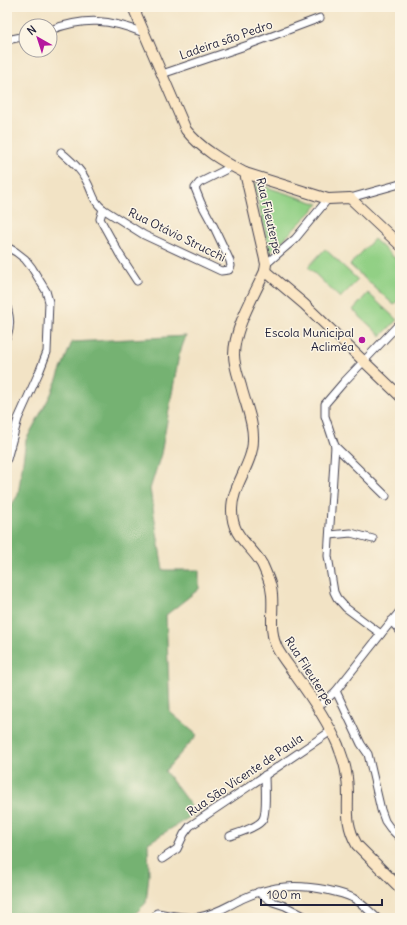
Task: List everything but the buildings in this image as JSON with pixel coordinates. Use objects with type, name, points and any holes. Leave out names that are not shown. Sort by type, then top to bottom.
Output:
[{"type":"main road","name":"Rua Fileuterpe","points":[[133,7],[186,130],[198,142],[245,173],[266,268],[245,314],[234,346],[236,368],[254,440],[252,452],[232,505],[232,519],[238,534],[261,563],[269,580],[273,596],[272,634],[277,648],[318,707],[338,745],[346,772],[348,793],[347,820],[352,836],[357,845],[400,888]]},
{"type":"main road","points":[[245,173],[328,199],[350,198],[400,245]]},
{"type":"main road","points":[[266,268],[400,396]]},
{"type":"street","name":"Ladeira são Pedro","points":[[162,74],[248,45],[320,18]]},
{"type":"street","points":[[58,28],[81,21],[96,20],[120,24],[144,33]]},
{"type":"street","points":[[7,40],[18,38]]},
{"type":"street","name":"Rua Otávio Strucchi","points":[[61,152],[75,164],[81,172],[97,205],[144,235],[222,271],[229,270],[231,266],[230,261],[195,188],[199,183],[233,166]]},
{"type":"street","points":[[350,198],[400,184]]},
{"type":"street","points":[[266,268],[295,239],[328,199]]},
{"type":"street","points":[[103,209],[100,219],[120,255],[137,281]]},
{"type":"street","points":[[7,247],[25,259],[32,268],[46,291],[49,302],[46,352],[40,370],[18,419],[7,459]]},
{"type":"street","points":[[7,307],[10,317],[10,328],[7,336]]},
{"type":"street","points":[[381,634],[346,608],[334,592],[328,556],[335,446],[326,416],[325,404],[400,323]]},
{"type":"street","points":[[335,446],[386,496]]},
{"type":"street","points":[[330,535],[351,533],[373,539]]},
{"type":"street","points":[[318,707],[336,691],[400,611]]},
{"type":"street","points":[[391,621],[400,630]]},
{"type":"street","points":[[336,691],[361,744],[368,754],[381,810],[390,828],[400,838]]},
{"type":"street","name":"Rua São Vicente de Paula","points":[[162,859],[177,848],[190,826],[331,731]]},
{"type":"street","points":[[230,836],[246,830],[263,820],[265,813],[265,775]]},
{"type":"street","points":[[157,913],[182,917],[198,917],[214,913],[258,892],[286,886],[310,886],[338,892],[353,898],[377,918]]},
{"type":"street","points":[[258,892],[273,902],[285,906],[308,918]]},
{"type":"green space","points":[[254,183],[319,204],[270,253]]},
{"type":"green space","points":[[374,239],[400,263],[400,298],[394,305],[350,265]]},
{"type":"green space","points":[[325,249],[358,280],[340,298],[308,267]]},
{"type":"green space","points":[[368,293],[397,320],[381,336],[353,310]]},
{"type":"green space","points":[[186,336],[179,355],[161,454],[150,489],[163,570],[199,570],[199,589],[166,615],[170,712],[197,735],[165,771],[196,813],[148,843],[149,875],[146,903],[131,918],[7,918],[7,512],[18,495],[26,440],[51,394],[72,342]]},
{"type":"place","name":"Escola Municipal Acliméa","points":[[362,340]]}]
